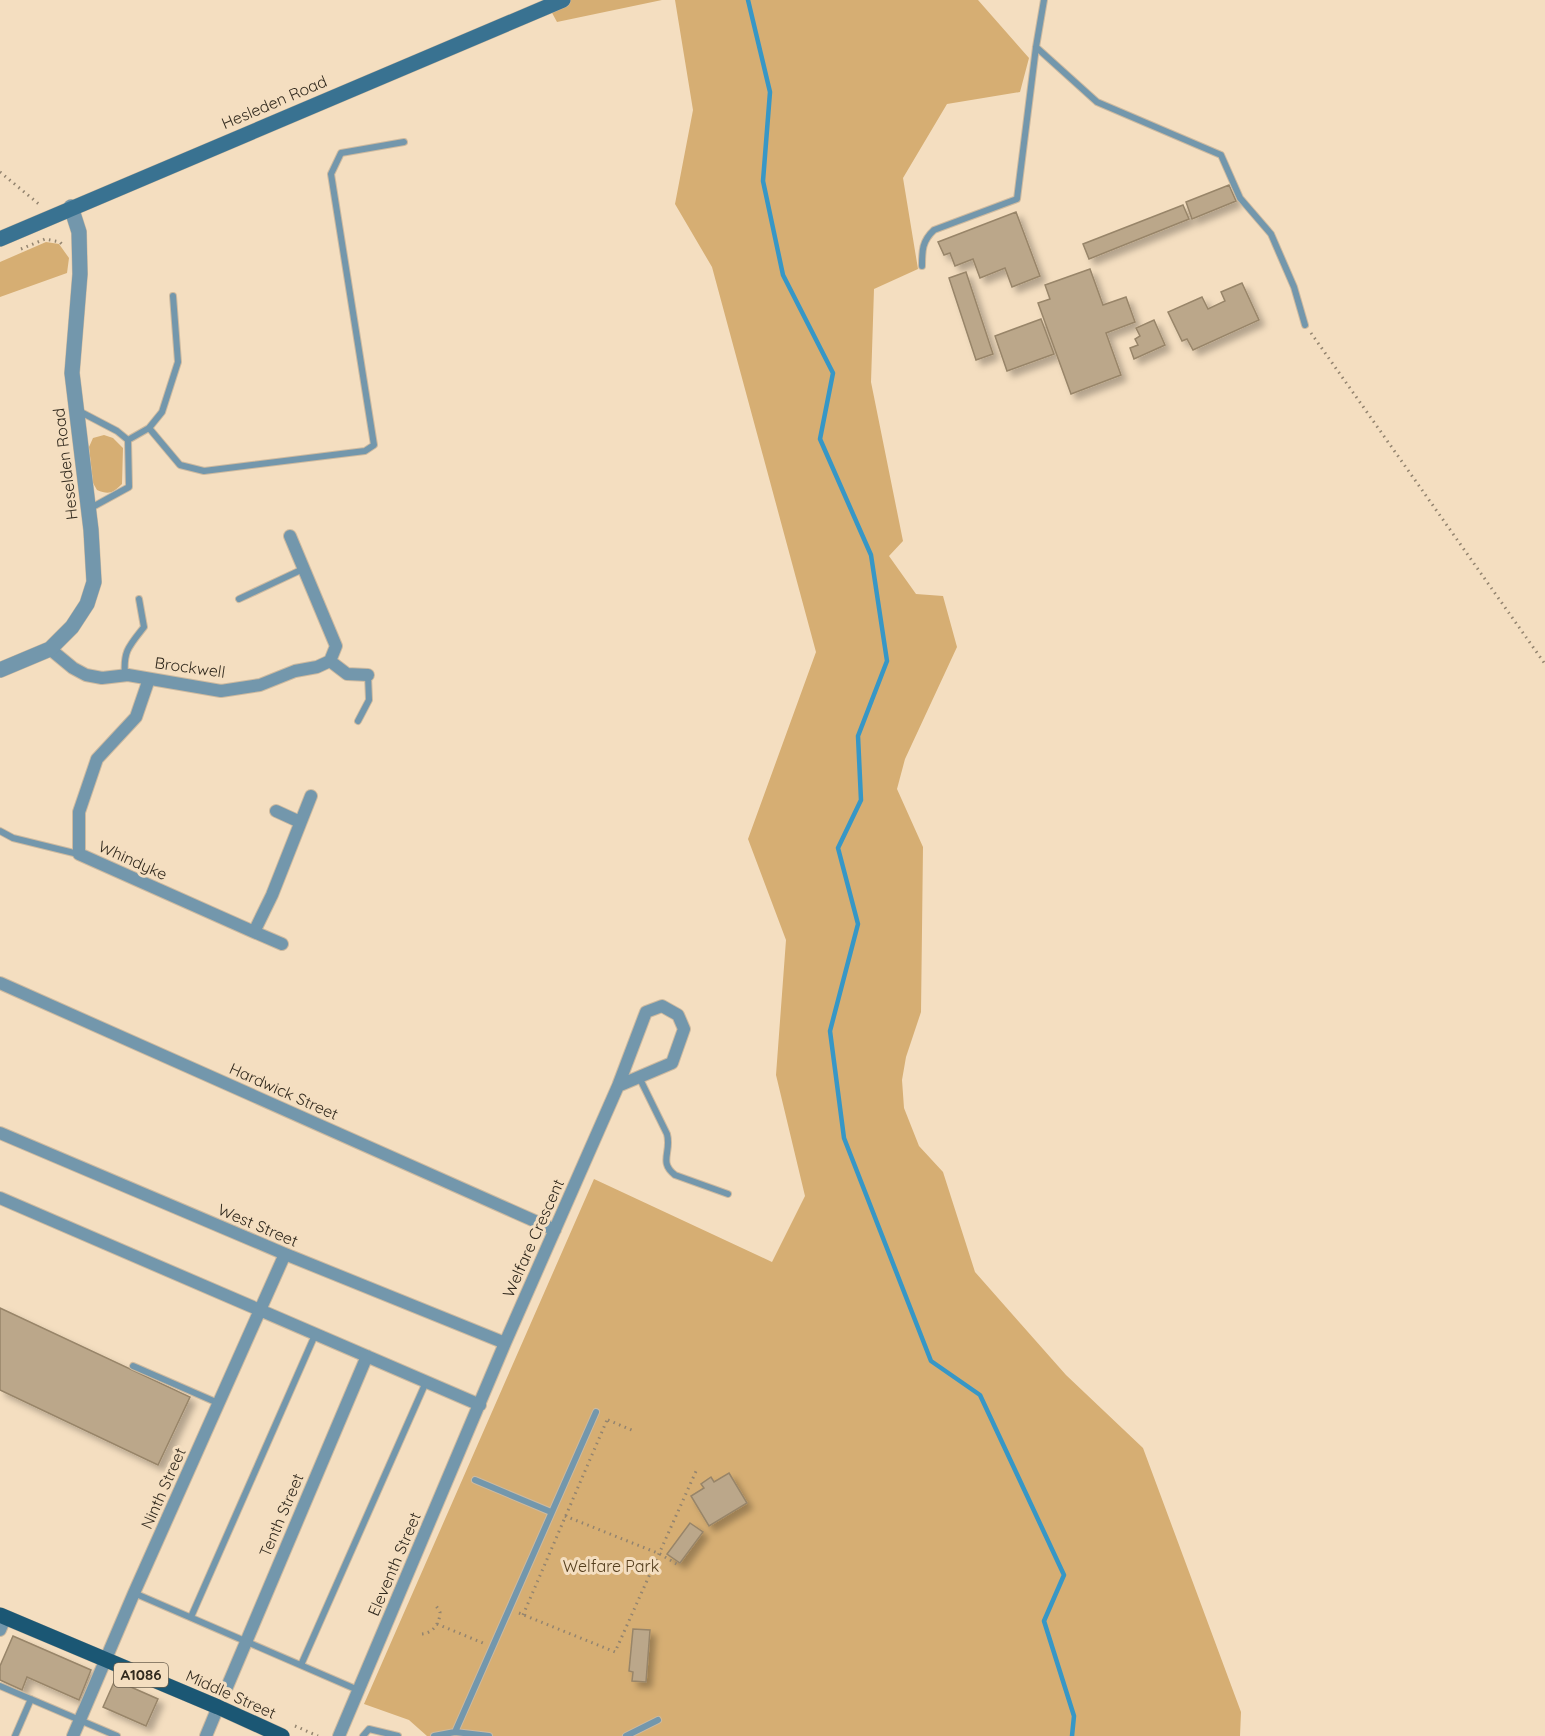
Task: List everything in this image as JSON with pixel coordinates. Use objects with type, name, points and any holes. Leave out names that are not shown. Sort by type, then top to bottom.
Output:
[{"type":"main road","name":"Hesleden Road","points":[[0,239],[563,0]]},
{"type":"main road","name":"Middle Street","points":[[2,1621],[105,1660],[282,1736]]},
{"type":"street","name":"Heselden Road","points":[[0,670],[50,650],[72,627],[87,604],[94,582],[89,509],[72,373],[80,274],[79,232],[71,207]]},
{"type":"street","points":[[290,536],[336,646],[330,661],[347,674],[368,675]]},
{"type":"street","name":"Brockwell","points":[[50,650],[86,675],[102,678],[124,675],[221,691],[260,685],[295,671],[317,667],[330,661]]},
{"type":"street","name":"Whindyke","points":[[149,679],[136,717],[98,759],[79,812],[79,854],[282,944]]},
{"type":"street","points":[[254,932],[272,895],[311,796]]},
{"type":"street","points":[[276,811],[300,822]]},
{"type":"street","name":"Hardwick Street","points":[[0,983],[555,1230]]},
{"type":"street","name":"Welfare Crescent","points":[[480,1405],[618,1086],[646,1012],[662,1006],[678,1015],[684,1029],[672,1063],[618,1086]]},
{"type":"street","name":"West Street","points":[[0,1133],[285,1254],[505,1343]]},
{"type":"street","points":[[0,1198],[480,1405]]},
{"type":"street","name":"Ninth Street","points":[[73,1736],[285,1254]]},
{"type":"street","name":"Tenth Street","points":[[227,1687],[367,1356]]},
{"type":"street","name":"Eleventh Street","points":[[339,1736],[480,1405]]},
{"type":"street","points":[[206,1736],[218,1707]]},
{"type":"lane","points":[[922,266],[922,247],[934,230],[1017,199],[1044,0]]},
{"type":"lane","points":[[1036,47],[1097,102],[1221,155],[1240,198],[1271,234],[1294,287],[1305,325]]},
{"type":"lane","points":[[149,428],[180,465],[204,471],[365,451],[374,444],[331,174],[341,153],[404,142]]},
{"type":"lane","points":[[128,440],[149,428],[162,412],[178,362],[173,296]]},
{"type":"lane","points":[[77,410],[117,431],[128,440],[129,487],[89,509]]},
{"type":"lane","points":[[239,599],[304,569]]},
{"type":"lane","points":[[124,675],[124,659],[129,646],[144,627],[139,599]]},
{"type":"lane","points":[[358,721],[369,700],[368,675]]},
{"type":"lane","points":[[0,831],[14,838],[79,854]]},
{"type":"lane","points":[[639,1077],[667,1134],[668,1152],[665,1162],[668,1170],[675,1175],[728,1194]]},
{"type":"lane","points":[[191,1617],[315,1335]]},
{"type":"lane","points":[[133,1366],[218,1403]]},
{"type":"lane","points":[[302,1665],[426,1382]]},
{"type":"lane","points":[[455,1732],[595,1414]]},
{"type":"lane","points":[[475,1480],[551,1512]]},
{"type":"lane","points":[[134,1593],[358,1690]]},
{"type":"lane","points":[[0,1686],[117,1736]]},
{"type":"lane","points":[[15,1736],[31,1700]]},
{"type":"lane","points":[[626,1736],[658,1720]]},
{"type":"lane","points":[[363,1736],[369,1729],[398,1736]]},
{"type":"lane","points":[[434,1736],[455,1732],[489,1736]]},
{"type":"path","points":[[0,172],[38,203],[48,218]]},
{"type":"path","points":[[18,250],[45,239],[60,242]]},
{"type":"path","points":[[1305,325],[1545,664]]},
{"type":"path","points":[[595,1414],[634,1431]]},
{"type":"path","points":[[523,1615],[607,1420]]},
{"type":"path","points":[[509,1610],[615,1652],[697,1469]]},
{"type":"path","points":[[565,1516],[660,1554],[680,1566]]},
{"type":"path","points":[[422,1634],[432,1630],[437,1624],[440,1612],[435,1604]]},
{"type":"path","points":[[437,1624],[493,1647]]},
{"type":"green space","points":[[545,0],[662,0],[557,22]]},
{"type":"green space","name":"Welfare Park","points":[[675,0],[978,0],[1029,58],[1020,92],[947,104],[903,178],[918,269],[874,289],[871,382],[903,541],[889,556],[916,594],[943,596],[957,647],[905,759],[897,789],[923,847],[921,1012],[906,1057],[902,1080],[904,1108],[919,1146],[943,1172],[975,1272],[1066,1375],[1143,1448],[1241,1712],[1240,1736],[427,1736],[409,1720],[364,1704],[594,1179],[772,1262],[805,1196],[776,1075],[786,940],[748,839],[816,652],[712,267],[675,204],[693,110]]},
{"type":"green space","points":[[46,242],[59,244],[69,258],[67,273],[0,297],[0,262]]},
{"type":"green space","points":[[104,435],[113,438],[123,448],[122,484],[108,493],[97,490],[93,483],[89,447],[93,438]]},
{"type":"building","points":[[1229,185],[1236,201],[1192,219],[1186,202]]},
{"type":"building","points":[[1183,205],[1189,219],[1089,259],[1083,244]]},
{"type":"building","points":[[1016,212],[1040,276],[1012,287],[1005,268],[980,278],[973,259],[955,266],[950,253],[944,255],[938,242]]},
{"type":"building","points":[[1090,269],[1103,305],[1126,297],[1135,322],[1106,333],[1121,375],[1071,394],[1038,303],[1050,299],[1045,285]]},
{"type":"building","points":[[966,272],[993,354],[976,360],[949,278]]},
{"type":"building","points":[[1242,283],[1259,320],[1193,350],[1187,339],[1182,341],[1168,312],[1202,297],[1208,309],[1225,301],[1221,292]]},
{"type":"building","points":[[1041,319],[1054,354],[1007,371],[995,336]]},
{"type":"building","points":[[1154,320],[1165,345],[1134,359],[1130,348],[1138,345],[1135,339],[1140,336],[1136,328]]},
{"type":"building","points":[[0,1308],[190,1397],[158,1465],[0,1390]]},
{"type":"building","points":[[729,1473],[747,1503],[709,1526],[691,1496],[704,1488],[701,1484],[711,1477],[714,1482]]},
{"type":"building","points":[[690,1523],[703,1532],[680,1563],[667,1554]]},
{"type":"building","points":[[633,1629],[650,1630],[646,1682],[632,1681],[633,1672],[629,1671]]},
{"type":"building","points":[[13,1636],[91,1670],[79,1700],[27,1677],[22,1690],[0,1680],[0,1666]]},
{"type":"building","points":[[115,1680],[158,1699],[146,1726],[103,1707]]},
{"type":"waterway","points":[[748,0],[770,92],[763,181],[783,275],[833,373],[820,439],[871,555],[887,661],[858,736],[861,800],[838,848],[858,924],[830,1031],[844,1138],[931,1361],[980,1395],[1064,1575],[1044,1621],[1074,1716],[1072,1736]]}]
